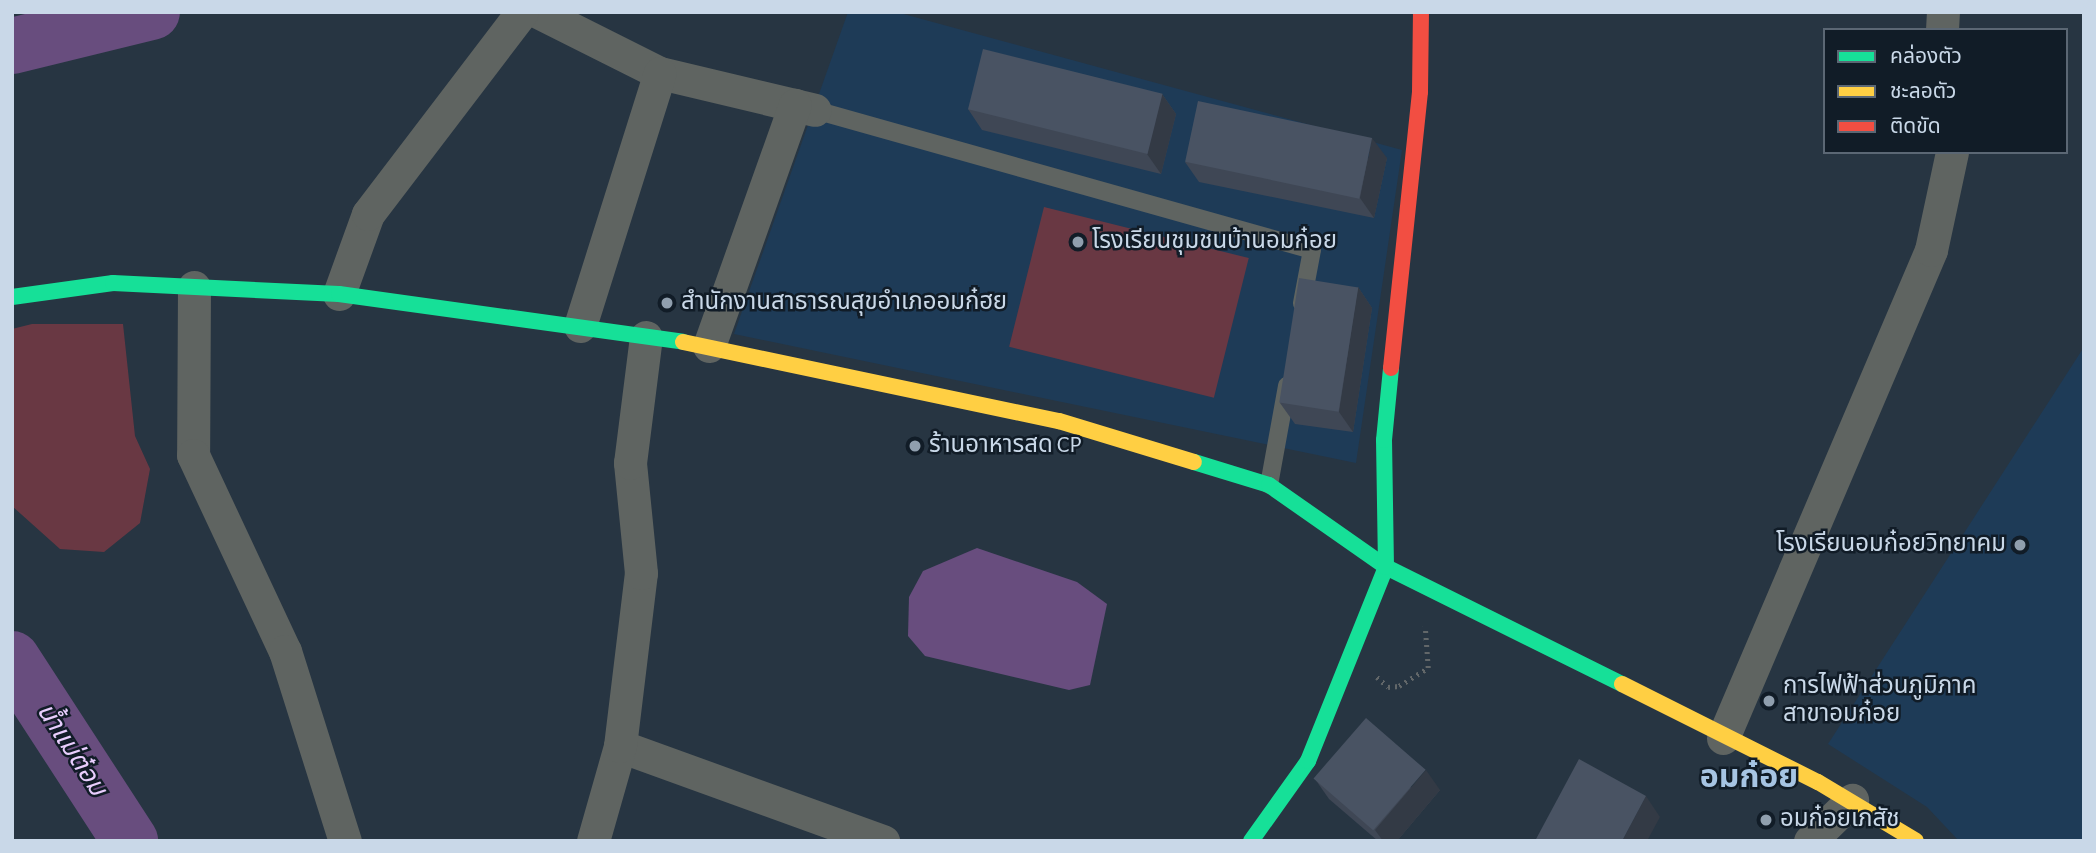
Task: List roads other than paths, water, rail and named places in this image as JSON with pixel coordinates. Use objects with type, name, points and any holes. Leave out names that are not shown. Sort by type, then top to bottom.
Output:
[{"type":"street","points":[[339,294],[368,214],[522,12]]},
{"type":"street","points":[[538,12],[660,73],[805,107],[709,346]]},
{"type":"street","points":[[1251,841],[1308,761],[1353,659],[1386,567],[1384,440],[1420,92],[1421,12]]},
{"type":"street","points":[[580,326],[660,73]]},
{"type":"street","points":[[1723,738],[1931,250],[1952,154]]},
{"type":"street","points":[[12,297],[113,283],[339,294],[709,346],[1059,421],[1269,485],[1386,567],[1723,738],[1852,800],[1916,841]]},
{"type":"street","points":[[194,287],[193,455],[285,651],[345,841]]},
{"type":"street","points":[[593,841],[620,746],[641,573],[630,463],[646,337]]},
{"type":"street","points":[[620,746],[883,841]]},
{"type":"street","points":[[1810,841],[1852,800]]},
{"type":"lane","points":[[805,107],[1312,250],[1298,328]]},
{"type":"lane","points":[[1269,485],[1291,368]]},
{"type":"waterway","points":[[12,46],[152,12]]},
{"type":"waterway","name":"น้ำแม่ต๋อม","points":[[12,659],[130,841]]},
{"type":"place","name":"โรงเรียนชุมชนบ้านอมก๋อย","points":[[1078,242]]},
{"type":"place","name":"สำนักงานสาธารณสุขอำเภออมก๋ฮย","points":[[667,303]]},
{"type":"place","name":"ร้านอาหารสด CP","points":[[915,446]]},
{"type":"place","name":"โรงเรียนอมก๋อยวิทยาคม","points":[[2020,545]]},
{"type":"place","name":"การไฟฟ้าส่วนภูมิภาค สาขาอมก๋อย","points":[[1769,701]]},
{"type":"place","name":"อมก๋อยเภสัช","points":[[1766,820]]},
{"type":"district","name":"อมก๋อย","points":[[1749,777]]}]
